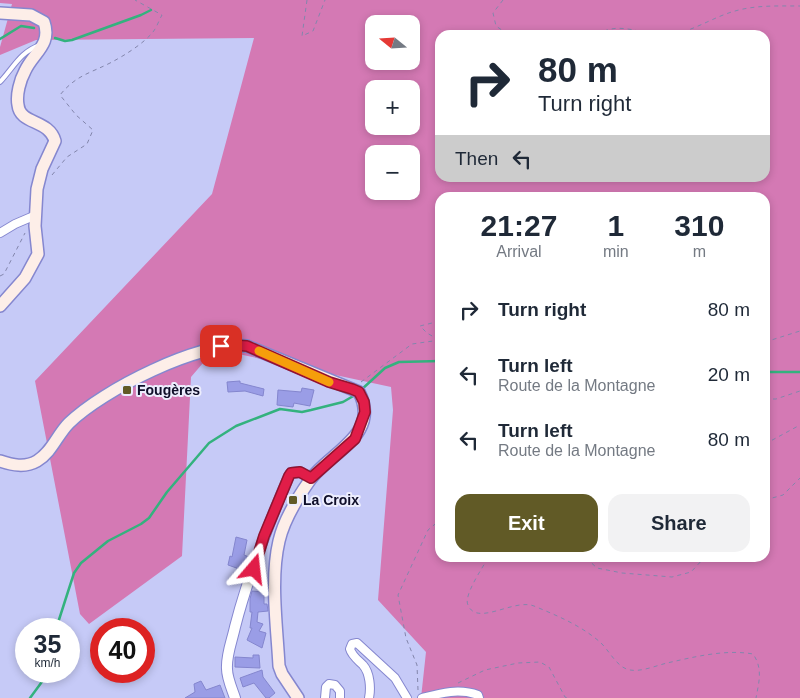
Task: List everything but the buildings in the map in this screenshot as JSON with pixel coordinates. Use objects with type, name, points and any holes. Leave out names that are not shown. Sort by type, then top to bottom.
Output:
[{"type":"main road","points":[[0,13],[32,15],[44,22],[47,30],[44,43],[25,70],[19,88],[17,105],[25,118],[48,128],[55,141],[42,169],[37,189],[38,254],[25,278],[0,306]]},
{"type":"main road","points":[[0,461],[12,465],[26,465],[37,461],[51,448],[67,424],[92,404],[179,359],[221,346],[247,346],[329,382],[359,392],[364,402],[365,412],[355,439],[311,478],[284,525],[279,541],[275,572],[279,666],[282,674],[298,698]]},
{"type":"street","points":[[0,233],[36,215]]},
{"type":"street","points":[[235,698],[227,674],[227,660],[246,585],[254,569],[264,536],[289,476],[291,473],[300,472],[311,478]]},
{"type":"street","points":[[369,698],[371,688],[366,668],[352,654],[350,649],[352,644],[357,643],[395,678],[407,698]]},
{"type":"street","points":[[325,698],[326,688],[329,684],[335,685],[340,691],[340,698]]},
{"type":"street","points":[[422,698],[465,690],[478,695],[479,698]]},
{"type":"lane","points":[[0,82],[19,56],[30,48],[44,43]]},
{"type":"path","points":[[49,177],[68,157],[86,144],[93,130],[76,115],[60,95],[69,84],[130,50],[153,32],[162,15],[135,0]]},
{"type":"path","points":[[307,0],[302,36],[312,31],[325,0]]},
{"type":"path","points":[[502,30],[496,26],[492,13],[504,0]]},
{"type":"path","points":[[683,30],[735,11],[753,8],[800,6]]},
{"type":"path","points":[[612,30],[622,28],[635,30]]},
{"type":"path","points":[[0,276],[4,274],[25,233]]},
{"type":"path","points":[[435,322],[420,326],[435,337]]},
{"type":"path","points":[[770,341],[792,336],[800,331]]},
{"type":"path","points":[[352,389],[412,344],[435,341]]},
{"type":"path","points":[[770,399],[776,399],[800,391]]},
{"type":"path","points":[[770,441],[800,425]]},
{"type":"path","points":[[770,498],[783,494],[800,478]]},
{"type":"path","points":[[418,690],[417,665],[406,638],[398,595],[428,530],[435,524]]},
{"type":"path","points":[[486,562],[467,597],[468,606],[475,613],[485,615],[513,605],[529,604],[568,620],[589,632],[622,667],[628,670],[637,671],[686,659],[739,652],[753,654],[759,662],[760,678],[756,698]]},
{"type":"path","points":[[590,562],[596,568],[622,573],[672,577],[691,572],[700,562]]},
{"type":"path","points":[[452,686],[485,670],[518,663],[540,662],[549,667],[567,698]]},
{"type":"shaded area","points":[[0,0],[800,0],[800,698],[421,698],[426,652],[378,600],[393,410],[391,387],[215,349],[191,377],[182,556],[97,618],[90,618],[89,624],[80,614],[35,381],[212,194],[254,38],[36,40],[0,55],[0,47],[12,4],[0,3]]},
{"type":"waterway","points":[[55,38],[65,41],[72,40],[151,10]]},
{"type":"waterway","points":[[0,39],[21,26],[34,28]]},
{"type":"waterway","points":[[361,390],[385,368],[399,362],[435,361]]},
{"type":"waterway","points":[[770,372],[800,372]]},
{"type":"waterway","points":[[60,618],[74,573],[81,563],[108,541],[149,518],[167,492],[209,443],[236,426],[280,409],[302,412],[343,402],[355,395]]},
{"type":"waterway","points":[[30,698],[41,683]]},
{"type":"slow traffic","points":[[259,351],[329,382]]},
{"type":"place","name":"Fougères","points":[[127,390]]},
{"type":"place","name":"La Croix","points":[[293,500]]},
{"type":"route","points":[[221,346],[247,346],[329,382],[359,392],[364,402],[365,412],[355,439],[311,478],[300,472],[291,473],[289,476],[264,536],[254,569]]}]
